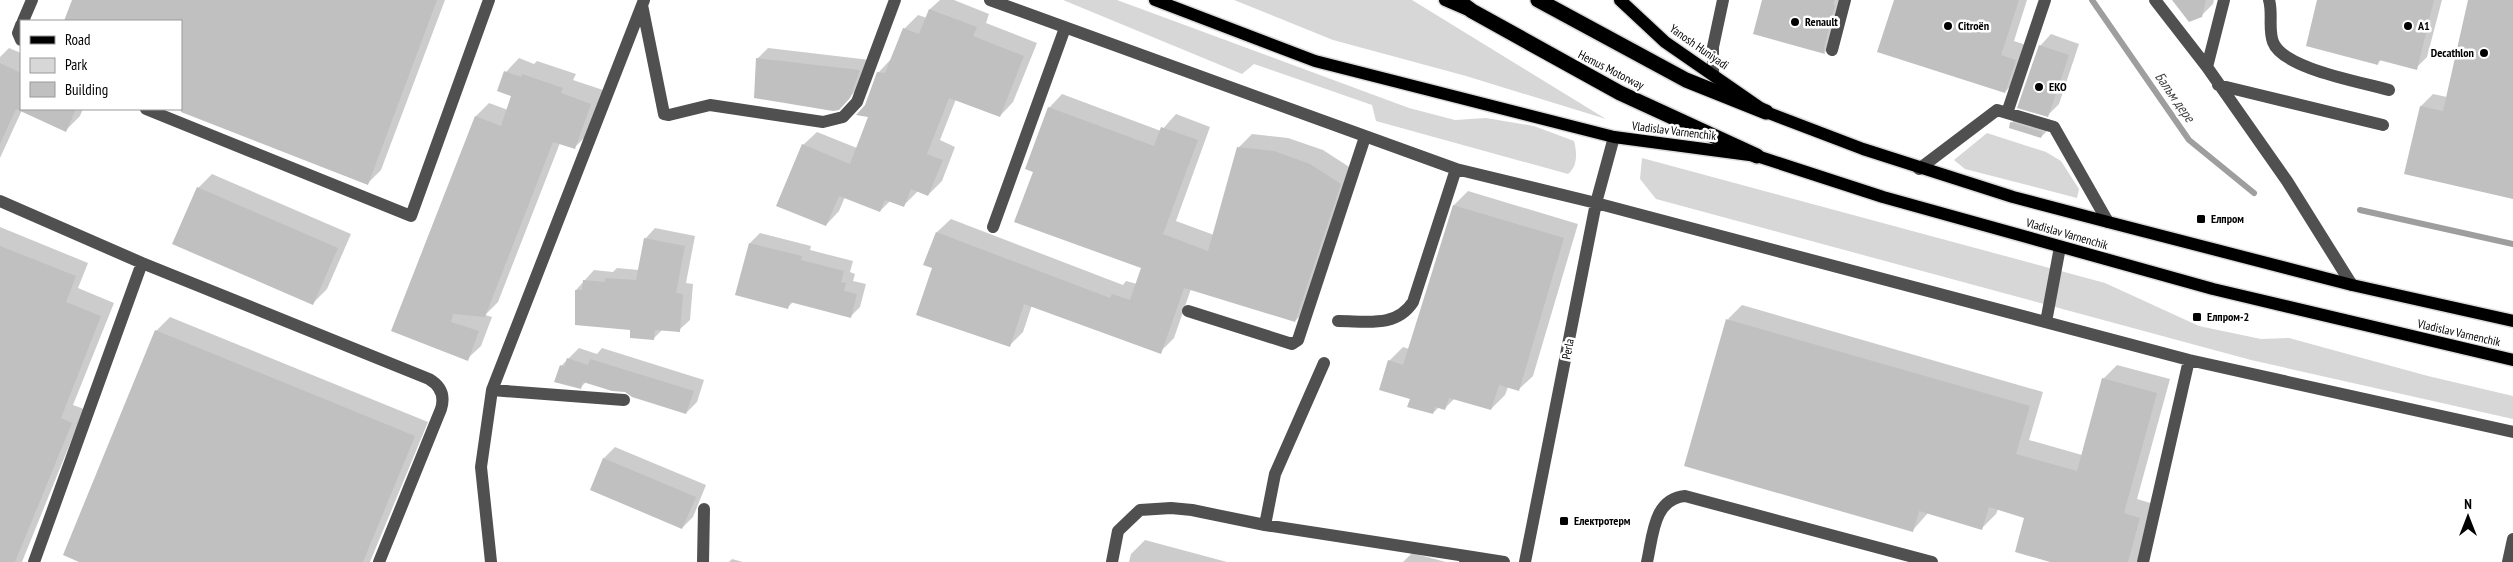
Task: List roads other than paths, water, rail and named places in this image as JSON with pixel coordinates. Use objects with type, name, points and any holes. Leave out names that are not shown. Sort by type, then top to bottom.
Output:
[{"type":"highway","name":"Hemus Motorway","points":[[1457,0],[1472,11],[1620,93],[1758,156]]},
{"type":"highway","name":"Hemus Motorway","points":[[1538,0],[1686,80],[1766,112]]},
{"type":"main road","name":"Vladislav Varnenchik","points":[[1155,0],[1315,61],[1614,137],[1758,156],[1875,194],[2213,289],[2513,360]]},
{"type":"main road","points":[[1445,0],[1472,11]]},
{"type":"main road","name":"Yanosh Huniyadi","points":[[1620,0],[1665,42],[1713,73],[1766,112]]},
{"type":"main road","name":"Vladislav Varnenchik","points":[[1766,112],[1920,169],[2108,222],[2352,285],[2513,321]]},
{"type":"street","points":[[23,20],[32,0]]},
{"type":"street","points":[[148,110],[411,216],[488,0]]},
{"type":"street","points":[[643,2],[664,114],[670,115],[703,105],[716,105],[823,122],[843,117],[857,102],[895,0]]},
{"type":"street","points":[[990,0],[1456,169],[1596,203],[2189,360],[2513,432]]},
{"type":"street","points":[[1713,73],[1712,47],[1723,0]]},
{"type":"street","points":[[1832,50],[1845,0]]},
{"type":"street","points":[[2007,113],[2045,0]]},
{"type":"street","points":[[2155,0],[2207,67],[2287,181],[2352,285]]},
{"type":"street","points":[[2207,67],[2224,0]]},
{"type":"street","points":[[2269,0],[2272,8],[2273,43],[2284,55],[2298,64],[2389,90]]},
{"type":"street","points":[[491,562],[481,467],[492,390],[643,2]]},
{"type":"street","points":[[993,227],[1065,28]]},
{"type":"street","points":[[2218,85],[2383,125]]},
{"type":"street","points":[[1920,169],[1997,110],[2054,128],[2108,222]]},
{"type":"street","points":[[1188,311],[1292,344],[1298,340],[1365,137]]},
{"type":"street","name":"Perla","points":[[1525,562],[1596,203],[1614,137]]},
{"type":"street","points":[[1338,320],[1393,320],[1406,314],[1413,302],[1456,169]]},
{"type":"street","points":[[0,201],[142,263],[429,378],[440,388],[442,395],[441,409],[379,562]]},
{"type":"street","points":[[2046,322],[2060,247]]},
{"type":"street","points":[[34,562],[142,263]]},
{"type":"street","points":[[2143,562],[2189,360]]},
{"type":"street","points":[[1265,525],[1274,474],[1324,363]]},
{"type":"street","points":[[492,390],[624,400]]},
{"type":"street","points":[[1646,562],[1660,511],[1669,500],[1685,496],[1932,562]]},
{"type":"street","points":[[1112,562],[1118,531],[1140,510],[1172,508],[1465,559],[1504,562]]},
{"type":"street","points":[[703,562],[704,509]]},
{"type":"street","points":[[2508,562],[2513,539]]},
{"type":"waterway","name":"Балъм дере","points":[[2092,0],[2189,140],[2254,193]]},
{"type":"waterway","name":"Балъм дере","points":[[2360,210],[2513,244]]},
{"type":"place","name":"Renault","points":[[1795,22]]},
{"type":"place","name":"Citroën","points":[[1948,26]]},
{"type":"place","name":"A1","points":[[2408,26]]},
{"type":"place","name":"Decathlon","points":[[2484,53]]},
{"type":"place","name":"EKO","points":[[2039,87]]},
{"type":"place","name":"Елпром","points":[[2201,219]]},
{"type":"place","name":"Елпром-2","points":[[2197,317]]},
{"type":"place","name":"Електротерм","points":[[1564,521]]}]
